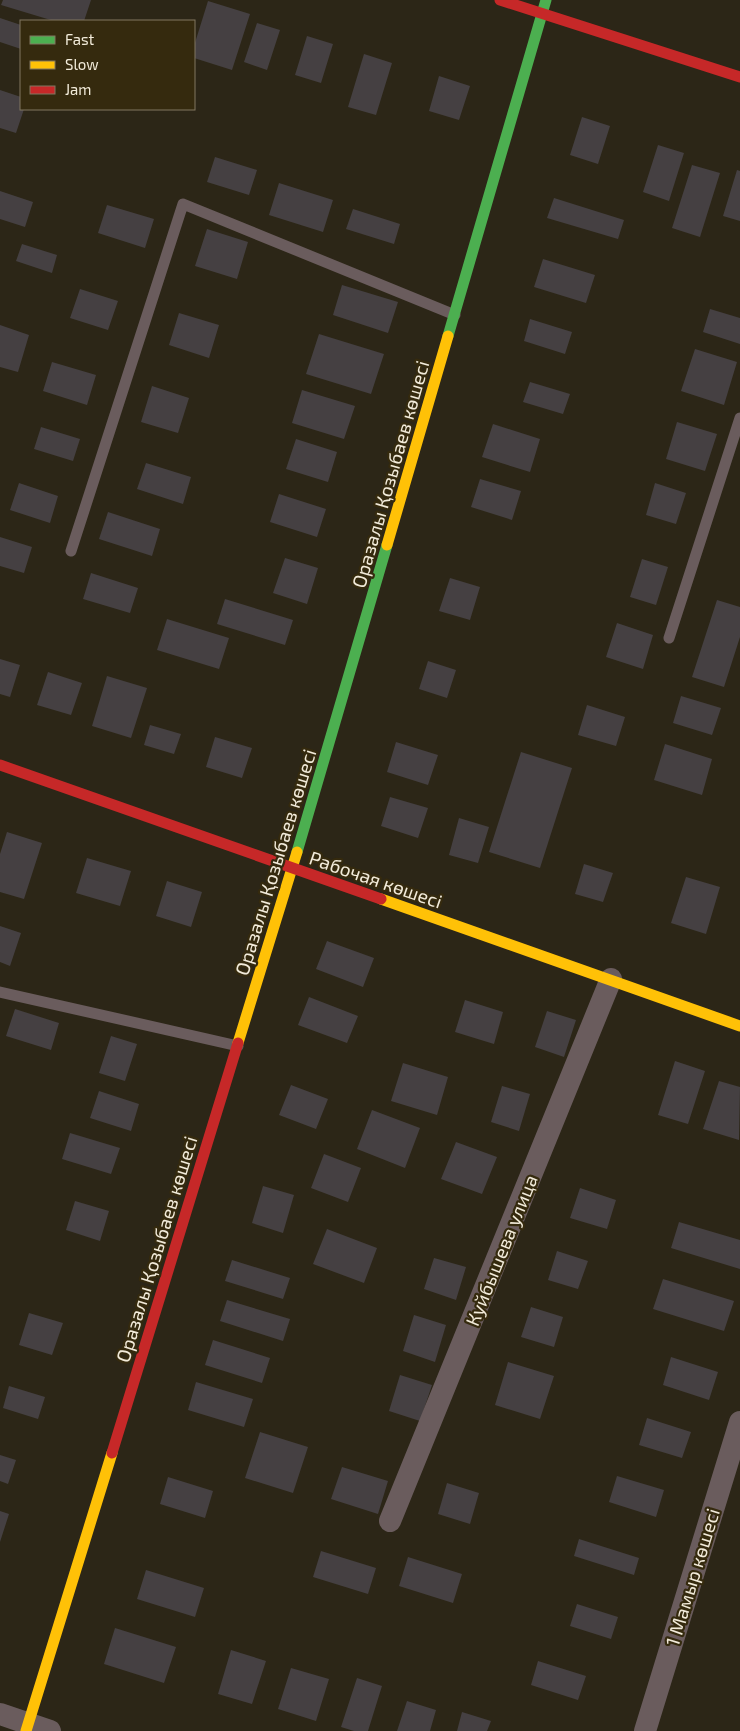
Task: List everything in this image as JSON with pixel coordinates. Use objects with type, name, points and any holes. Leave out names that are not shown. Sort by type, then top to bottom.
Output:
[{"type":"street","points":[[500,0],[740,77]]},
{"type":"street","name":"Оразалы Қозыбаев көшесі","points":[[27,1728],[292,868],[546,0]]},
{"type":"street","name":"Рабочая көшесі","points":[[0,765],[740,1026]]},
{"type":"street","name":"Куйбышева улица","points":[[390,1521],[611,979]]},
{"type":"street","name":"1 Мамыр көшесі","points":[[644,1731],[740,1422]]},
{"type":"street","points":[[0,1714],[27,1728],[50,1731]]},
{"type":"lane","points":[[71,550],[183,204],[455,315]]},
{"type":"lane","points":[[669,638],[740,418]]},
{"type":"lane","points":[[0,992],[238,1046]]},
{"type":"building","points":[[3,0],[91,0],[84,20],[51,20],[1,5]]},
{"type":"building","points":[[208,1],[250,14],[232,70],[195,58],[195,43]]},
{"type":"building","points":[[0,18],[20,25],[20,49],[0,42]]},
{"type":"building","points":[[257,23],[280,30],[267,70],[244,62]]},
{"type":"building","points":[[307,36],[333,44],[321,83],[295,75]]},
{"type":"building","points":[[364,54],[392,63],[376,115],[348,107]]},
{"type":"building","points":[[439,76],[470,86],[459,120],[429,111]]},
{"type":"building","points":[[0,90],[20,97],[20,110],[24,110],[16,133],[0,128]]},
{"type":"building","points":[[582,117],[610,126],[598,164],[570,155]]},
{"type":"building","points":[[658,145],[684,153],[669,201],[643,192]]},
{"type":"building","points":[[215,157],[257,170],[249,195],[207,182]]},
{"type":"building","points":[[692,165],[720,173],[700,237],[672,228]]},
{"type":"building","points":[[737,170],[740,171],[740,221],[723,216]]},
{"type":"building","points":[[279,183],[333,200],[323,232],[269,215]]},
{"type":"building","points":[[0,191],[33,202],[25,227],[0,219]]},
{"type":"building","points":[[554,198],[624,220],[618,239],[547,218]]},
{"type":"building","points":[[107,205],[154,219],[145,248],[98,233]]},
{"type":"building","points":[[353,209],[400,224],[394,244],[346,229]]},
{"type":"building","points":[[207,229],[248,242],[237,279],[195,266]]},
{"type":"building","points":[[22,244],[57,255],[52,273],[16,261]]},
{"type":"building","points":[[543,259],[595,275],[586,303],[534,287]]},
{"type":"building","points":[[342,285],[398,302],[388,333],[333,315]]},
{"type":"building","points":[[80,289],[118,301],[108,330],[70,318]]},
{"type":"building","points":[[710,309],[740,318],[740,344],[703,332]]},
{"type":"building","points":[[179,313],[219,325],[209,358],[169,345]]},
{"type":"building","points":[[530,319],[572,332],[565,354],[524,341]]},
{"type":"building","points":[[0,325],[29,335],[18,372],[0,367]]},
{"type":"building","points":[[319,334],[384,354],[371,394],[306,374]]},
{"type":"building","points":[[695,349],[737,362],[724,405],[681,391]]},
{"type":"building","points":[[52,362],[96,375],[87,405],[43,391]]},
{"type":"building","points":[[530,382],[570,394],[563,414],[523,402]]},
{"type":"building","points":[[152,386],[189,398],[178,433],[141,422]]},
{"type":"building","points":[[302,390],[355,406],[344,439],[292,423]]},
{"type":"building","points":[[677,422],[717,434],[705,471],[666,459]]},
{"type":"building","points":[[493,424],[540,439],[530,472],[482,457]]},
{"type":"building","points":[[41,427],[80,439],[73,461],[34,449]]},
{"type":"building","points":[[296,439],[337,452],[328,482],[286,469]]},
{"type":"building","points":[[146,463],[191,477],[183,504],[137,489]]},
{"type":"building","points":[[480,479],[521,491],[512,520],[471,507]]},
{"type":"building","points":[[19,483],[58,496],[50,523],[10,510]]},
{"type":"building","points":[[655,483],[686,493],[676,524],[646,515]]},
{"type":"building","points":[[279,494],[326,509],[317,537],[270,522]]},
{"type":"building","points":[[108,512],[160,529],[152,556],[99,539]]},
{"type":"building","points":[[0,537],[32,547],[24,573],[0,566]]},
{"type":"building","points":[[285,558],[318,568],[307,604],[273,593]]},
{"type":"building","points":[[642,559],[668,567],[656,605],[630,597]]},
{"type":"building","points":[[91,573],[138,588],[130,613],[83,599]]},
{"type":"building","points":[[450,578],[480,587],[470,620],[439,611]]},
{"type":"building","points":[[225,599],[293,620],[285,645],[217,624]]},
{"type":"building","points":[[717,600],[740,607],[740,637],[724,687],[692,677]]},
{"type":"building","points":[[167,619],[229,638],[219,669],[157,650]]},
{"type":"building","points":[[617,623],[653,635],[643,669],[606,657]]},
{"type":"building","points":[[0,659],[20,665],[10,697],[0,694]]},
{"type":"building","points":[[428,661],[456,670],[447,698],[419,689]]},
{"type":"building","points":[[48,672],[82,683],[71,715],[37,705]]},
{"type":"building","points":[[107,676],[147,688],[131,738],[92,726]]},
{"type":"building","points":[[681,696],[721,708],[712,735],[673,723]]},
{"type":"building","points":[[587,705],[625,717],[616,746],[578,735]]},
{"type":"building","points":[[150,725],[181,734],[174,754],[144,745]]},
{"type":"building","points":[[215,737],[252,748],[242,778],[206,767]]},
{"type":"building","points":[[396,742],[438,755],[428,785],[387,772]]},
{"type":"building","points":[[665,744],[712,759],[702,795],[654,780]]},
{"type":"building","points":[[521,752],[572,768],[540,868],[489,852]]},
{"type":"building","points":[[390,797],[428,808],[418,838],[381,826]]},
{"type":"building","points":[[459,818],[489,827],[478,863],[449,855]]},
{"type":"building","points":[[7,832],[42,843],[24,899],[0,892],[0,854]]},
{"type":"building","points":[[87,858],[131,871],[120,906],[76,893]]},
{"type":"building","points":[[584,864],[613,873],[603,902],[575,894]]},
{"type":"building","points":[[686,877],[720,887],[706,934],[671,923]]},
{"type":"building","points":[[167,881],[202,892],[191,927],[156,916]]},
{"type":"building","points":[[0,926],[21,933],[10,966],[0,962]]},
{"type":"building","points":[[327,941],[374,958],[363,987],[316,969]]},
{"type":"building","points":[[309,997],[358,1016],[347,1043],[298,1025]]},
{"type":"building","points":[[465,1000],[503,1012],[494,1044],[455,1032]]},
{"type":"building","points":[[15,1009],[59,1023],[51,1050],[6,1036]]},
{"type":"building","points":[[547,1011],[576,1020],[564,1057],[535,1047]]},
{"type":"building","points":[[111,1036],[137,1044],[125,1081],[99,1073]]},
{"type":"building","points":[[675,1061],[705,1071],[688,1124],[658,1115]]},
{"type":"building","points":[[403,1063],[448,1077],[437,1115],[391,1101]]},
{"type":"building","points":[[719,1081],[740,1087],[739,1140],[703,1129]]},
{"type":"building","points":[[291,1085],[328,1099],[316,1129],[279,1115]]},
{"type":"building","points":[[502,1086],[530,1094],[519,1131],[491,1122]]},
{"type":"building","points":[[99,1091],[139,1104],[131,1131],[90,1118]]},
{"type":"building","points":[[372,1110],[420,1128],[405,1168],[357,1149]]},
{"type":"building","points":[[70,1133],[120,1148],[111,1174],[62,1159]]},
{"type":"building","points":[[456,1142],[497,1157],[482,1194],[441,1179]]},
{"type":"building","points":[[324,1154],[361,1168],[348,1202],[311,1188]]},
{"type":"building","points":[[263,1186],[294,1195],[283,1233],[252,1223]]},
{"type":"building","points":[[580,1188],[616,1200],[607,1229],[570,1218]]},
{"type":"building","points":[[75,1201],[109,1211],[100,1241],[66,1230]]},
{"type":"building","points":[[679,1222],[740,1240],[740,1269],[671,1248]]},
{"type":"building","points":[[327,1229],[377,1248],[364,1283],[313,1264]]},
{"type":"building","points":[[557,1251],[588,1261],[578,1289],[548,1280]]},
{"type":"building","points":[[434,1258],[466,1267],[456,1300],[424,1289]]},
{"type":"building","points":[[232,1260],[290,1278],[283,1299],[225,1281]]},
{"type":"building","points":[[663,1279],[734,1301],[724,1331],[653,1309]]},
{"type":"building","points":[[227,1300],[290,1319],[283,1341],[220,1321]]},
{"type":"building","points":[[531,1307],[563,1317],[554,1347],[521,1337]]},
{"type":"building","points":[[29,1313],[63,1323],[52,1355],[19,1345]]},
{"type":"building","points":[[414,1315],[446,1325],[435,1362],[403,1351]]},
{"type":"building","points":[[213,1340],[270,1358],[262,1383],[205,1365]]},
{"type":"building","points":[[671,1357],[718,1372],[709,1400],[663,1385]]},
{"type":"building","points":[[508,1362],[554,1376],[540,1419],[495,1405]]},
{"type":"building","points":[[400,1375],[432,1385],[420,1421],[389,1411]]},
{"type":"building","points":[[196,1382],[253,1399],[244,1427],[188,1410]]},
{"type":"building","points":[[9,1386],[45,1397],[38,1419],[3,1408]]},
{"type":"building","points":[[647,1418],[691,1432],[682,1458],[639,1445]]},
{"type":"building","points":[[260,1432],[308,1447],[293,1493],[245,1478]]},
{"type":"building","points":[[0,1455],[16,1460],[8,1484],[0,1481]]},
{"type":"building","points":[[342,1467],[388,1481],[378,1514],[331,1499]]},
{"type":"building","points":[[617,1476],[664,1490],[656,1517],[609,1502]]},
{"type":"building","points":[[168,1477],[213,1491],[205,1518],[160,1504]]},
{"type":"building","points":[[447,1483],[479,1493],[470,1524],[438,1514]]},
{"type":"building","points":[[0,1511],[9,1514],[0,1542]]},
{"type":"building","points":[[579,1539],[639,1558],[634,1575],[574,1556]]},
{"type":"building","points":[[321,1551],[376,1568],[368,1594],[313,1577]]},
{"type":"building","points":[[408,1557],[462,1574],[453,1603],[399,1586]]},
{"type":"building","points":[[146,1570],[204,1588],[195,1617],[137,1599]]},
{"type":"building","points":[[577,1604],[618,1617],[611,1639],[570,1626]]},
{"type":"building","points":[[115,1628],[176,1647],[164,1683],[104,1664]]},
{"type":"building","points":[[231,1650],[266,1661],[252,1704],[218,1694]]},
{"type":"building","points":[[538,1661],[586,1676],[578,1700],[531,1685]]},
{"type":"building","points":[[291,1668],[329,1679],[316,1721],[278,1709]]},
{"type":"building","points":[[357,1678],[382,1686],[368,1731],[354,1731],[341,1727]]},
{"type":"building","points":[[407,1701],[436,1710],[430,1731],[397,1731]]},
{"type":"building","points":[[462,1712],[491,1721],[487,1731],[457,1731]]},
{"type":"traffic: fast","points":[[448,336],[546,0]]},
{"type":"traffic: fast","points":[[297,852],[387,545]]},
{"type":"traffic: slow","points":[[387,545],[448,336]]},
{"type":"traffic: slow","points":[[238,1043],[297,852]]},
{"type":"traffic: slow","points":[[381,899],[740,1026]]},
{"type":"traffic: slow","points":[[26,1731],[112,1453]]},
{"type":"traffic: jam","points":[[500,0],[740,77]]},
{"type":"traffic: jam","points":[[0,765],[381,899]]},
{"type":"traffic: jam","points":[[112,1453],[238,1043]]}]
